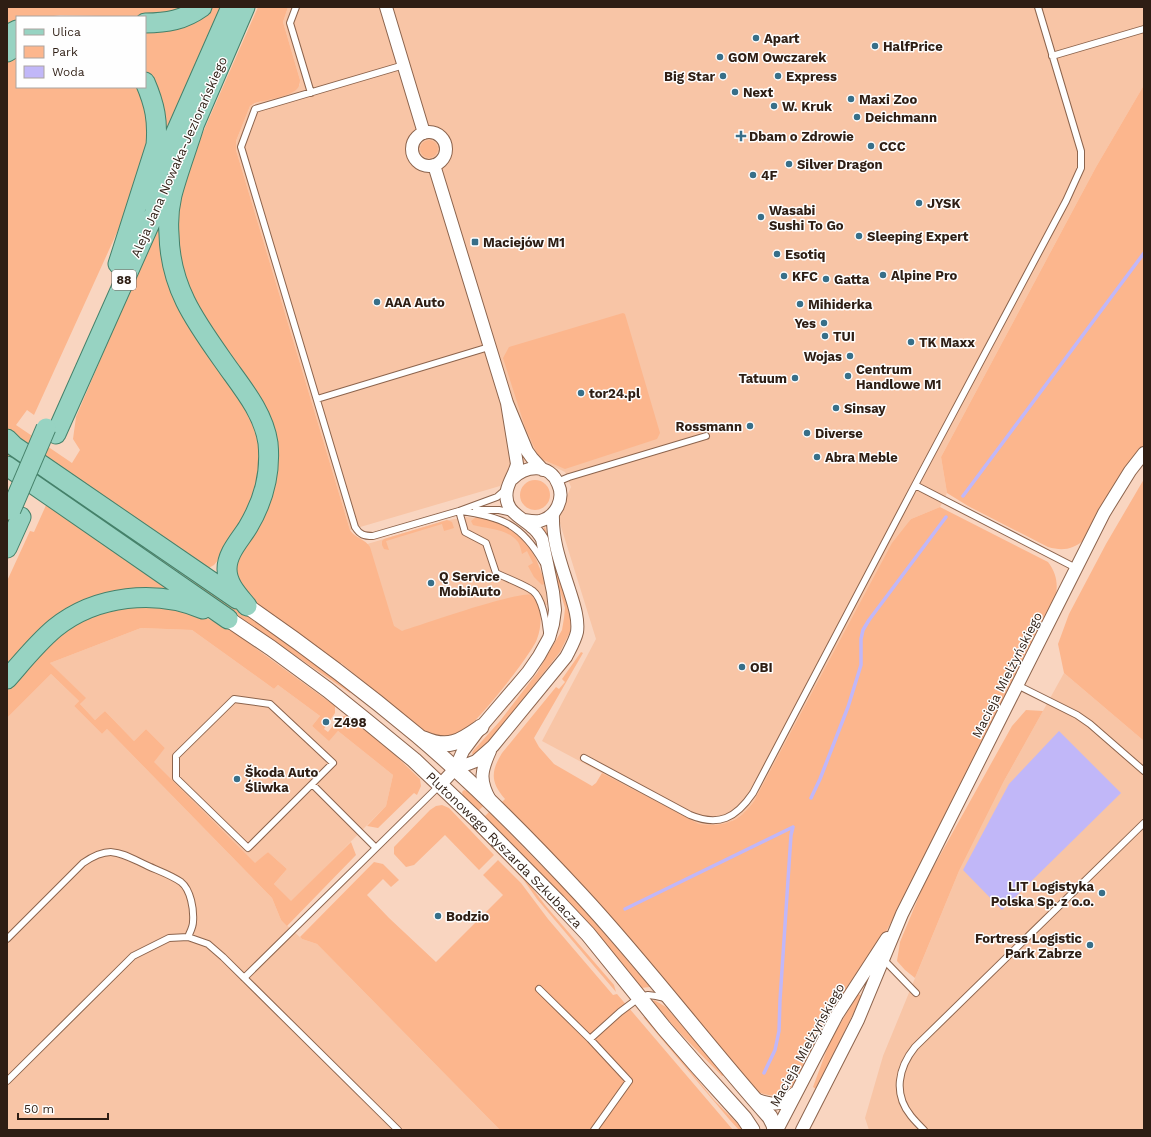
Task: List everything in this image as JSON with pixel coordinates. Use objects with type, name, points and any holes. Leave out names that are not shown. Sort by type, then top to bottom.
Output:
[{"type":"main road","points":[[146,23],[175,21],[186,17],[202,7]]},
{"type":"main road","name":"Aleja Jana Nowaka-Jeziorańskiego","points":[[51,431],[118,264],[230,7]]},
{"type":"main road","name":"Aleja Jana Nowaka-Jeziorańskiego","points":[[7,548],[13,515],[194,126],[245,7]]},
{"type":"main road","points":[[7,35],[16,30]]},
{"type":"main road","points":[[7,52],[16,47]]},
{"type":"main road","points":[[118,264],[156,145],[157,126],[155,110],[146,85]]},
{"type":"main road","points":[[160,573],[178,576],[201,574],[216,569],[230,554],[249,525],[266,488],[269,472],[268,449],[263,424],[253,405],[199,326],[186,304],[178,287],[172,267],[169,249],[168,220],[172,196],[194,126]]},
{"type":"main road","points":[[7,438],[14,446],[247,606]]},
{"type":"main road","points":[[7,466],[228,619]]},
{"type":"main road","points":[[230,554],[227,569],[229,582],[247,606]]},
{"type":"main road","points":[[7,679],[56,627],[83,611],[96,606],[126,599],[149,597],[171,599],[199,607],[228,619]]},
{"type":"street","points":[[386,7],[424,133]]},
{"type":"street","points":[[424,133],[435,133],[443,139],[446,144],[443,159],[434,165],[424,165],[419,162],[413,154],[412,149],[416,139],[424,133]]},
{"type":"street","points":[[434,165],[507,403],[527,451],[543,470]]},
{"type":"street","points":[[440,785],[455,769],[463,751],[481,727],[528,672],[539,656],[553,624],[555,610],[553,592],[542,539],[538,533],[524,520],[514,513],[509,506],[507,499],[510,482],[517,464],[507,403]]},
{"type":"street","name":"Macieja Mielżyńskiego","points":[[802,1130],[849,1039],[884,960],[902,914],[1076,568],[1104,513],[1130,471],[1144,453]]},
{"type":"street","points":[[510,482],[518,473],[526,469],[533,468],[543,470],[551,474],[557,482],[561,495],[560,502],[552,514],[546,519],[540,521],[533,522],[524,520]]},
{"type":"street","points":[[271,648],[360,705],[430,762],[438,766],[455,769],[476,761],[493,746],[566,657],[574,642],[577,630],[576,618],[556,548],[552,529],[552,514]]},
{"type":"street","name":"Plutonowego Ryszarda Szkubacza","points":[[247,606],[338,671],[418,736],[491,803],[581,894],[770,1117],[776,1130]]},
{"type":"street","name":"Plutonowego Ryszarda Szkubacza","points":[[228,619],[271,648],[328,690],[414,760],[558,902],[588,934],[698,1067],[748,1124],[761,1130]]},
{"type":"street","points":[[418,736],[434,743],[448,744],[463,740],[481,727]]},
{"type":"street","points":[[491,803],[484,788],[482,776],[484,765],[493,746]]},
{"type":"street","name":"Macieja Mielżyńskiego","points":[[776,1130],[837,1015],[902,914]]},
{"type":"street","points":[[754,1099],[771,1104],[783,1102],[795,1093],[802,1082]]},
{"type":"lane","points":[[296,7],[290,23],[311,93]]},
{"type":"lane","points":[[584,758],[690,815],[703,820],[717,821],[733,815],[744,807],[753,793],[1066,201],[1081,168],[1081,151],[1038,7]]},
{"type":"lane","points":[[1052,56],[1144,29]]},
{"type":"lane","points":[[404,65],[255,109],[242,147],[355,528],[359,533],[366,536],[373,536],[459,511],[497,497],[510,482]]},
{"type":"lane","points":[[317,399],[489,347]]},
{"type":"lane","points":[[557,482],[569,477],[706,436]]},
{"type":"lane","points":[[915,485],[1076,568]]},
{"type":"lane","points":[[459,511],[499,510],[514,513]]},
{"type":"lane","points":[[459,511],[465,532],[486,543],[496,573],[534,592],[540,602],[545,618],[548,638]]},
{"type":"lane","points":[[459,511],[488,515],[512,526],[529,540],[536,549],[548,573]]},
{"type":"lane","points":[[1017,685],[1083,720],[1144,772]]},
{"type":"lane","points":[[234,699],[270,704],[333,763],[312,784],[248,848],[176,778],[176,756],[234,699]]},
{"type":"lane","points":[[312,784],[376,848]]},
{"type":"lane","points":[[244,978],[440,785]]},
{"type":"lane","points":[[924,1130],[911,1116],[901,1097],[900,1076],[908,1055],[1144,822]]},
{"type":"lane","points":[[7,939],[83,863],[94,855],[105,852],[116,852],[172,876],[182,883],[189,893],[192,908],[193,923],[188,937]]},
{"type":"lane","points":[[7,1081],[133,956],[169,938],[188,937],[208,944],[223,957],[398,1130]]},
{"type":"lane","points":[[884,960],[916,993]]},
{"type":"lane","points":[[539,989],[590,1038],[629,1081],[594,1130]]},
{"type":"lane","points":[[590,1038],[640,997],[648,995],[663,997],[672,1002]]},
{"type":"shaded area","points":[[288,7],[1144,7],[1144,85],[1096,167],[941,457],[947,493],[940,507],[911,519],[754,801],[748,810],[739,817],[728,823],[714,825],[699,824],[542,741],[596,639],[558,517],[571,487],[565,472],[536,458],[511,466],[500,486],[350,530],[236,150],[236,141],[250,106],[300,85],[300,80],[283,22]]},
{"type":"shaded area","points":[[466,517],[488,519],[498,523],[526,543],[536,557],[545,583],[547,605],[496,616],[398,642],[364,545],[444,521]]},
{"type":"shaded area","points":[[141,628],[192,630],[274,689],[278,685],[320,716],[312,726],[329,740],[338,731],[393,775],[386,806],[291,902],[274,884],[287,869],[268,852],[255,864],[153,762],[165,748],[146,729],[134,741],[105,711],[95,720],[80,704],[85,698],[50,663]]},
{"type":"shaded area","points":[[1064,673],[1144,741],[1144,1130],[869,1130],[865,1118],[883,1056],[959,871],[1004,781]]},
{"type":"shaded area","points":[[51,674],[79,701],[74,706],[102,734],[107,729],[272,898],[281,920],[302,939],[317,944],[500,1130],[7,1130],[7,718]]},
{"type":"green space","points":[[7,7],[191,7],[146,17],[60,15],[16,16],[16,26],[7,30]]},
{"type":"green space","points":[[213,7],[221,7],[166,134],[152,81],[146,72],[146,29]]},
{"type":"green space","points":[[258,7],[288,7],[283,22],[300,83],[297,89],[289,94],[255,103],[250,106],[236,141],[236,150],[350,530],[370,547],[394,626],[402,631],[491,603],[524,595],[533,595],[539,604],[541,622],[539,634],[525,660],[476,720],[458,735],[442,737],[426,733],[341,663],[340,664],[252,601],[248,597],[232,568],[275,456],[191,301],[175,249],[181,189],[197,146]]},
{"type":"green space","points":[[16,54],[16,88],[142,88],[147,101],[150,144],[134,195],[34,415],[27,410],[16,425],[72,463],[80,450],[73,439],[76,417],[162,215],[162,235],[246,403],[262,449],[260,488],[223,554],[214,565],[207,569],[7,430],[7,60]]},
{"type":"green space","points":[[1144,85],[1144,445],[1119,481],[1084,540],[1067,549],[1048,547],[968,506],[947,493],[941,457],[1096,167]]},
{"type":"green space","points":[[429,140],[435,143],[438,149],[435,155],[429,158],[423,155],[420,149],[423,143]]},
{"type":"green space","name":"tor24.pl","points":[[623,313],[625,314],[660,433],[657,439],[565,469],[539,458],[525,427],[503,358],[509,347]]},
{"type":"green space","points":[[7,449],[138,539],[136,542],[106,521],[66,498],[7,459]]},
{"type":"green space","points":[[1144,479],[1144,741],[1064,673],[1058,644],[1069,614],[1106,544]]},
{"type":"green space","points":[[535,480],[541,481],[549,489],[549,501],[541,509],[535,510],[529,509],[521,501],[520,495],[521,489],[529,481]]},
{"type":"green space","points":[[47,503],[182,595],[121,594],[7,671],[7,581],[30,531],[34,532]]},
{"type":"green space","points":[[940,507],[1048,562],[1056,578],[1056,595],[884,936],[825,1024],[793,1085],[785,1092],[780,1094],[766,1095],[756,1091],[531,831],[502,802],[505,799],[500,793],[495,782],[494,771],[498,759],[502,753],[556,687],[559,689],[565,682],[562,679],[581,652],[583,653],[534,738],[539,747],[554,764],[592,786],[596,783],[602,773],[699,824],[716,825],[731,822],[743,814],[754,801],[892,543],[911,519]]},
{"type":"green space","points":[[476,517],[498,523],[516,534],[524,541],[536,558],[544,584],[542,585],[534,577],[528,566],[533,563],[527,551],[522,554],[519,543],[513,537],[497,530],[473,525],[471,521]]},
{"type":"green space","points":[[447,520],[452,522],[454,528],[444,531],[442,524],[386,541],[389,550],[384,549],[382,545],[382,541],[384,539]]},
{"type":"green space","points":[[545,527],[570,608],[570,632],[560,652],[508,718],[480,751],[473,755],[473,751],[500,721],[537,673],[562,630],[565,608],[542,530]]},
{"type":"green space","points":[[188,582],[202,584],[280,638],[351,691],[350,693]]},
{"type":"green space","points":[[143,602],[197,615],[232,631],[335,706],[335,713],[324,729],[328,732],[339,718],[347,715],[395,755],[420,779],[421,786],[417,795],[414,793],[378,828],[367,826],[386,806],[393,775],[338,731],[329,741],[312,726],[320,716],[278,685],[274,689],[192,630],[141,628],[50,663],[86,698],[80,704],[95,720],[105,711],[134,741],[146,729],[165,748],[154,762],[255,863],[268,852],[287,869],[274,884],[291,901],[351,842],[356,855],[287,926],[281,920],[272,898],[107,729],[102,734],[74,706],[79,701],[51,674],[7,718],[7,687],[47,643],[87,616]]},
{"type":"green space","points":[[1026,710],[1043,711],[1004,781],[959,871],[915,978],[897,961],[900,942],[924,884],[1012,726]]},
{"type":"green space","points":[[464,790],[483,806],[478,811],[463,796],[462,792]]},
{"type":"green space","points":[[442,805],[449,808],[494,855],[479,870],[445,835],[414,865],[406,867],[394,854],[394,847],[430,810],[436,806]]},
{"type":"green space","points":[[489,812],[580,905],[650,987],[641,988],[559,893],[484,817]]},
{"type":"green space","points":[[476,829],[527,881],[545,905],[614,985],[616,992],[537,899],[523,879],[475,830]]},
{"type":"green space","points":[[498,860],[521,883],[548,919],[613,995],[617,994],[733,1130],[500,1130],[317,944],[300,937],[374,862],[383,864],[399,880],[391,887],[383,879],[367,895],[436,962],[503,895],[483,875]]},
{"type":"green space","points":[[858,994],[862,996],[816,1089],[813,1087],[830,1041]]},
{"type":"green space","points":[[654,1000],[666,1007],[724,1075],[722,1076],[677,1030],[653,1002]]},
{"type":"green space","points":[[643,1017],[647,1018],[714,1100],[744,1130],[739,1130],[729,1119]]},
{"type":"water","points":[[1059,731],[1121,793],[1002,910],[963,870],[1009,784]]},
{"type":"waterway","points":[[963,496],[1144,253]]},
{"type":"waterway","points":[[811,798],[848,707],[861,665],[861,639],[863,630],[946,517]]},
{"type":"waterway","points":[[625,909],[793,827]]},
{"type":"waterway","points":[[764,1073],[775,1050],[779,1031],[791,835],[793,827]]},
{"type":"place","name":"Apart","points":[[756,38]]},
{"type":"place","name":"HalfPrice","points":[[875,46]]},
{"type":"place","name":"GOM Owczarek","points":[[720,57]]},
{"type":"place","name":"Big Star","points":[[723,76]]},
{"type":"place","name":"Express","points":[[778,76]]},
{"type":"place","name":"Next","points":[[735,92]]},
{"type":"place","name":"Maxi Zoo","points":[[851,99]]},
{"type":"place","name":"W. Kruk","points":[[774,106]]},
{"type":"place","name":"Deichmann","points":[[857,117]]},
{"type":"place","name":"Dbam o Zdrowie","points":[[741,136]]},
{"type":"place","name":"CCC","points":[[871,146]]},
{"type":"place","name":"Silver Dragon","points":[[789,164]]},
{"type":"place","name":"4F","points":[[753,175]]},
{"type":"place","name":"JYSK","points":[[919,203]]},
{"type":"place","name":"Wasabi Sushi To Go","points":[[761,217]]},
{"type":"place","name":"Sleeping Expert","points":[[859,236]]},
{"type":"place","name":"Maciejów M1","points":[[475,242]]},
{"type":"place","name":"Esotiq","points":[[777,254]]},
{"type":"place","name":"Alpine Pro","points":[[883,275]]},
{"type":"place","name":"KFC","points":[[784,276]]},
{"type":"place","name":"Gatta","points":[[826,279]]},
{"type":"place","name":"AAA Auto","points":[[377,302]]},
{"type":"place","name":"Mihiderka","points":[[800,304]]},
{"type":"place","name":"Yes","points":[[824,323]]},
{"type":"place","name":"TUI","points":[[825,336]]},
{"type":"place","name":"TK Maxx","points":[[911,342]]},
{"type":"place","name":"Wojas","points":[[850,356]]},
{"type":"place","name":"Centrum Handlowe M1","points":[[848,376]]},
{"type":"place","name":"Tatuum","points":[[795,378]]},
{"type":"place","name":"tor24.pl","points":[[581,393]]},
{"type":"place","name":"Sinsay","points":[[836,408]]},
{"type":"place","name":"Rossmann","points":[[750,426]]},
{"type":"place","name":"Diverse","points":[[807,433]]},
{"type":"place","name":"Abra Meble","points":[[817,457]]},
{"type":"place","name":"Q Service MobiAuto","points":[[431,583]]},
{"type":"place","name":"OBI","points":[[742,667]]},
{"type":"place","name":"Z498","points":[[326,722]]},
{"type":"place","name":"Škoda Auto Śliwka","points":[[237,779]]},
{"type":"place","name":"LIT Logistyka Polska Sp. z o.o.","points":[[1102,893]]},
{"type":"place","name":"Bodzio","points":[[438,916]]},
{"type":"place","name":"Fortress Logistic Park Zabrze","points":[[1090,945]]}]
